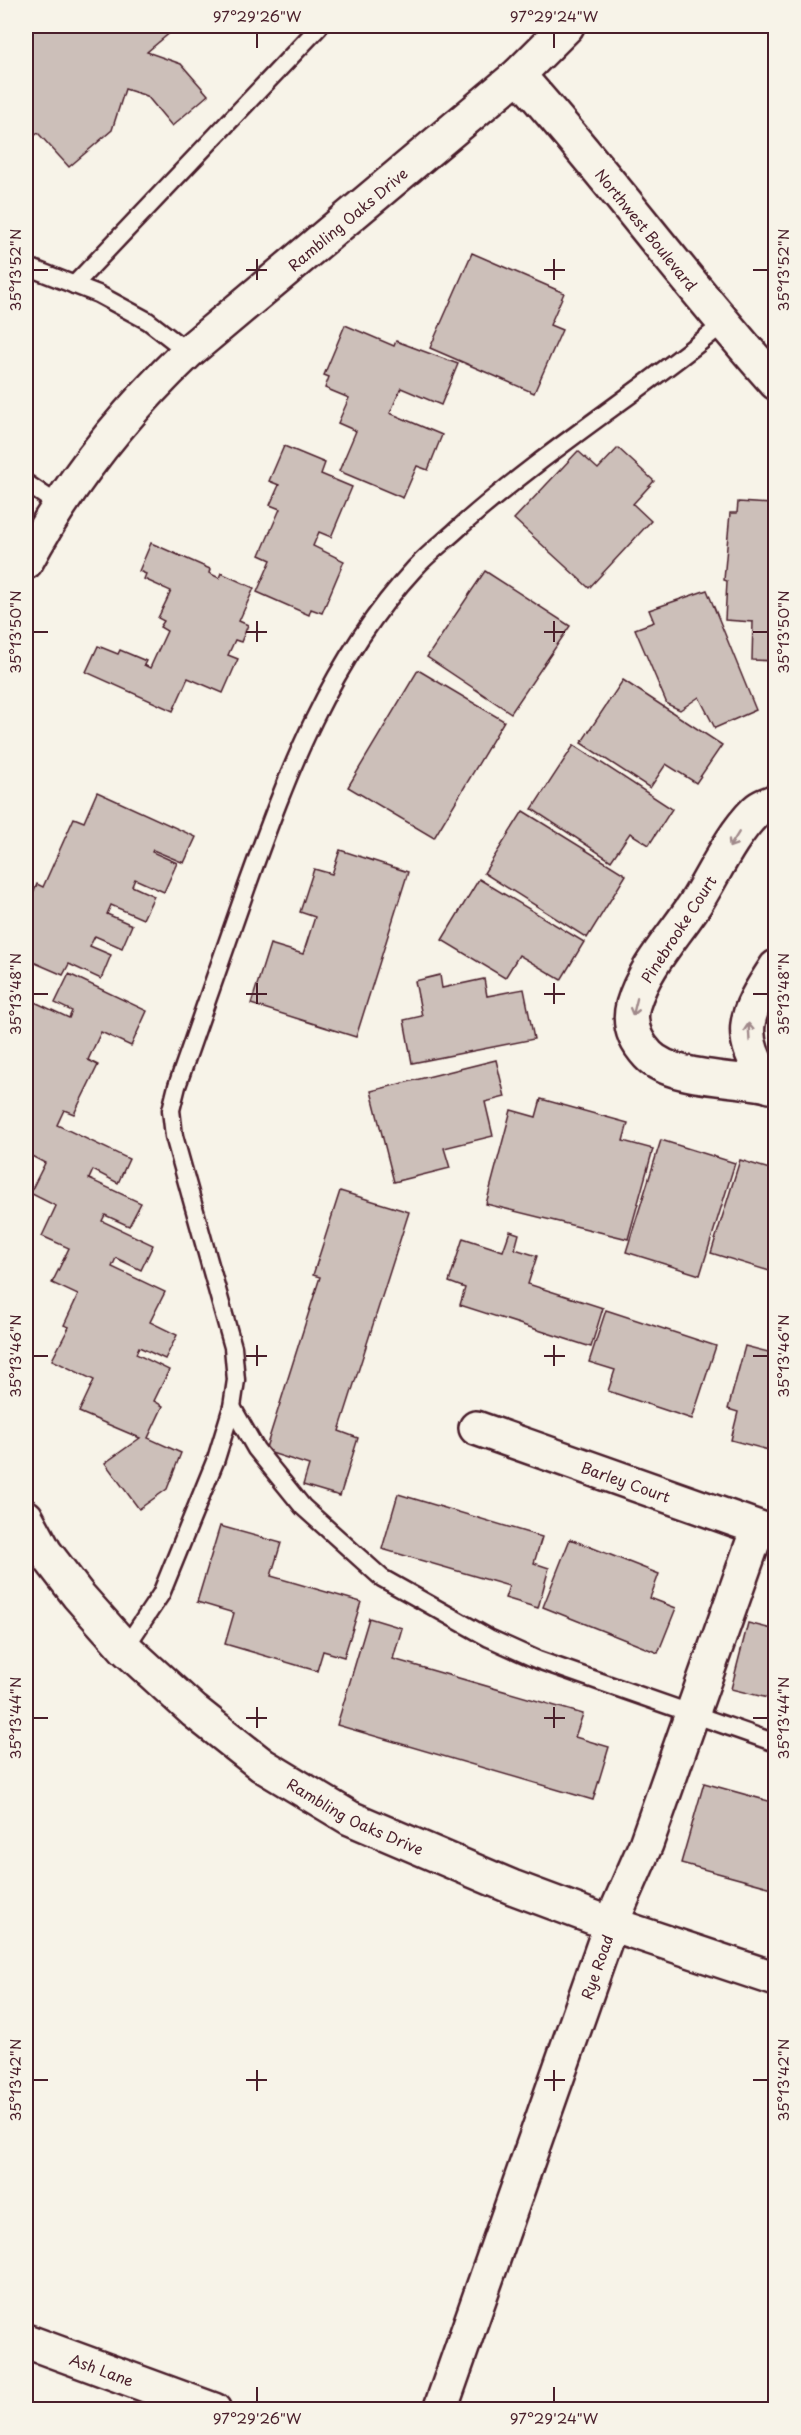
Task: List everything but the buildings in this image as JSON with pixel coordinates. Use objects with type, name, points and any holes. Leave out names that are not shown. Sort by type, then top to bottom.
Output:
[{"type":"street","name":"Rambling Oaks Drive","points":[[26,562],[60,506],[116,429],[156,382],[188,352],[518,75],[567,26]]},
{"type":"street","name":"Northwest Boulevard","points":[[518,75],[570,132],[723,324],[776,383]]},
{"type":"street","name":"Pinebrooke Court","points":[[773,1087],[675,1071],[650,1058],[637,1041],[631,1026],[633,1005],[655,960],[694,905],[743,826],[757,809],[776,801]]},
{"type":"street","name":"Pinebrooke Court","points":[[773,1087],[755,1063],[747,1027],[752,1004],[776,967]]},
{"type":"street","name":"Barley Court","points":[[476,1428],[767,1531]]},
{"type":"street","name":"Rambling Oaks Drive","points":[[26,1517],[45,1552],[78,1595],[125,1648],[194,1711],[262,1765],[350,1818],[512,1887],[611,1924],[776,1979]]},
{"type":"street","name":"Rye Road","points":[[440,2409],[611,1924],[646,1844],[692,1714],[767,1531]]},
{"type":"street","name":"Ash Lane","points":[[26,2341],[214,2409]]},
{"type":"lane","points":[[74,285],[319,27]]},
{"type":"lane","points":[[26,266],[98,294],[148,321],[188,352]]},
{"type":"lane","points":[[125,1648],[161,1594],[216,1459],[232,1407],[236,1380],[233,1347],[174,1136],[171,1110],[177,1086],[283,786],[304,736],[342,666],[378,612],[416,567],[495,496],[685,355],[723,324]]},
{"type":"lane","points":[[26,483],[60,506]]},
{"type":"lane","points":[[232,1407],[256,1449],[303,1507],[382,1578],[489,1638],[538,1660],[776,1743]]}]
